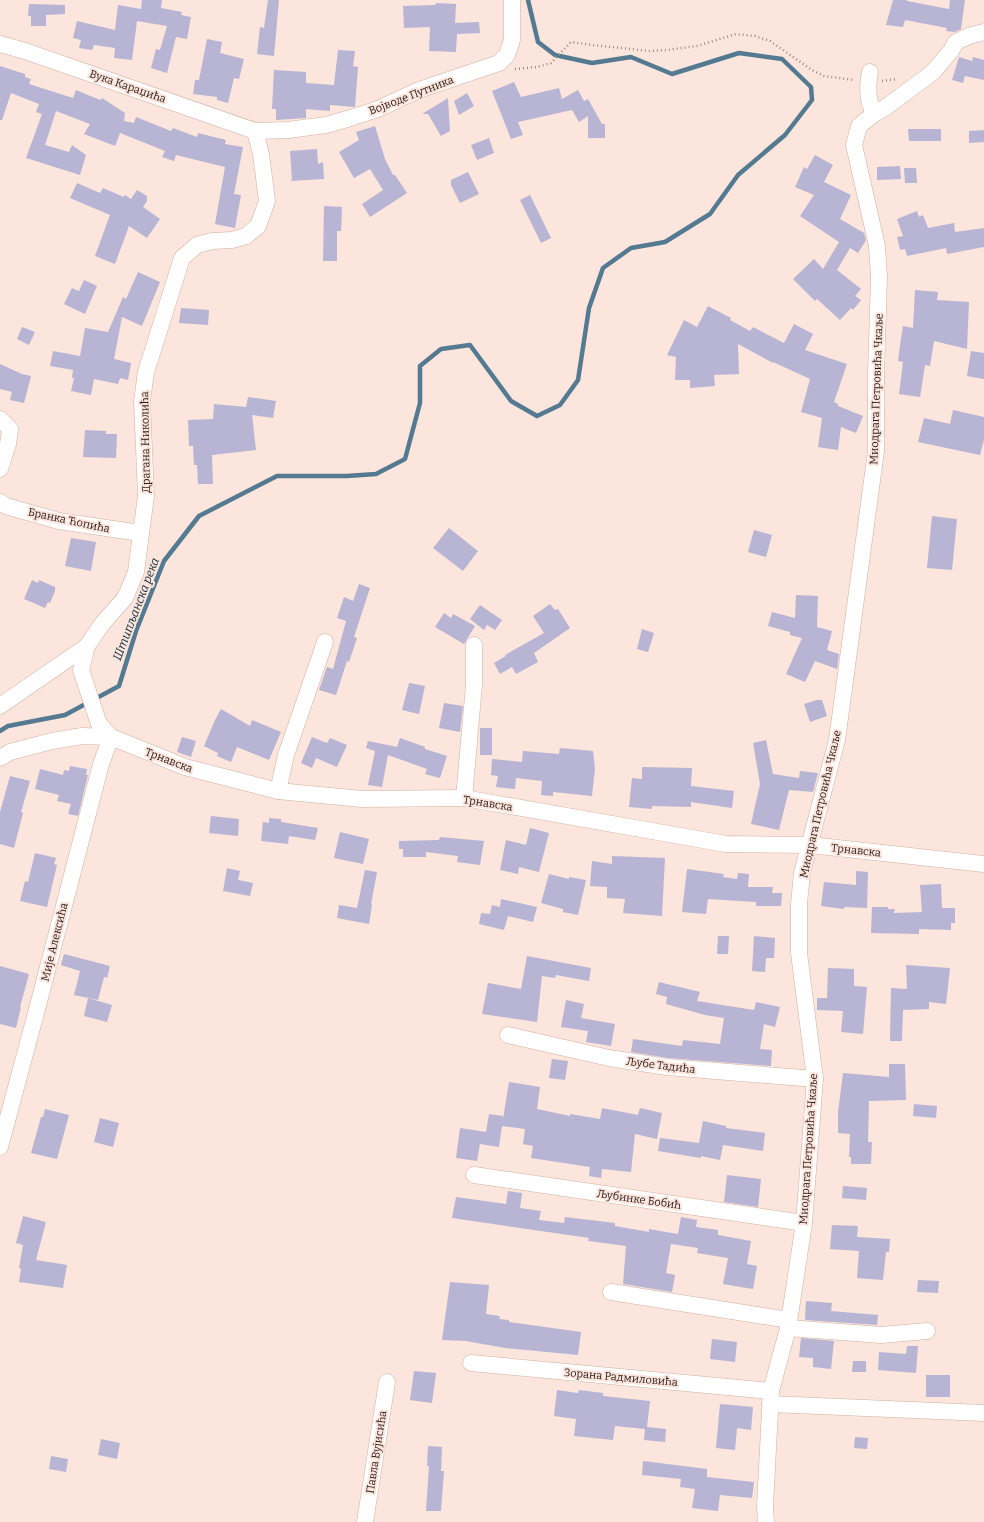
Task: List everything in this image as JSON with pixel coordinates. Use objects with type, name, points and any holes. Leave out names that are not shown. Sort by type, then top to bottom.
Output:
[{"type":"street","points":[[499,64],[507,55],[512,40],[512,0]]},
{"type":"street","name":"Миодрага Петровића Чкаље","points":[[766,1522],[765,1506],[770,1397],[789,1324],[804,1223],[815,1079],[800,953],[799,904],[802,873],[837,740],[876,450],[879,277],[877,246],[854,145],[859,126],[932,73],[951,51],[956,42],[984,32]]},
{"type":"street","name":"Вука Караџића","points":[[0,44],[25,50],[255,131]]},
{"type":"street","name":"Војводе Путника","points":[[255,131],[288,130],[326,125],[378,109],[419,90],[499,64]]},
{"type":"street","points":[[869,76],[867,90],[869,105],[874,114]]},
{"type":"street","name":"Драгана Николића","points":[[0,706],[87,646],[102,624],[125,598],[136,572],[146,496],[142,401],[146,372],[182,258],[197,245],[212,241],[232,240],[246,236],[258,226],[267,201],[261,154],[255,131]]},
{"type":"street","points":[[0,419],[10,429],[8,444],[0,469]]},
{"type":"street","name":"Бранка Ћопића","points":[[0,502],[6,506],[59,521],[140,534]]},
{"type":"street","points":[[278,791],[286,755],[326,642]]},
{"type":"street","points":[[464,798],[474,685],[474,645]]},
{"type":"street","points":[[87,646],[81,670],[99,724],[111,737]]},
{"type":"street","name":"Трнавска","points":[[0,758],[10,752],[52,741],[82,736],[111,737],[185,767],[278,791],[362,799],[464,798],[726,844],[810,845],[984,864]]},
{"type":"street","name":"Мије Алексића","points":[[0,1147],[101,764],[111,737]]},
{"type":"street","name":"Љубе Тадића","points":[[508,1036],[609,1058],[667,1067],[815,1079]]},
{"type":"street","name":"Љубинке Бобић","points":[[474,1175],[804,1223]]},
{"type":"street","points":[[611,1292],[789,1324],[881,1335],[927,1331]]},
{"type":"street","name":"Зорана Радмиловића","points":[[471,1363],[770,1397],[984,1413]]},
{"type":"street","name":"Павла Вујисића","points":[[365,1522],[386,1382]]},
{"type":"path","points":[[499,64],[513,69],[537,67],[551,63],[571,42],[650,51],[697,46],[736,34],[755,36],[770,40],[812,70],[824,76],[854,80],[869,76],[885,81],[900,79]]},
{"type":"building","points":[[142,0],[162,0],[161,8],[182,12],[181,15],[191,17],[187,39],[176,37],[167,73],[151,68],[156,49],[160,50],[167,26],[137,21],[132,60],[114,58],[115,48],[94,45],[92,50],[79,48],[81,40],[73,38],[77,21],[115,30],[118,5],[141,9]]},
{"type":"building","points":[[268,0],[279,0],[274,56],[257,54],[260,27],[264,28]]},
{"type":"building","points":[[893,0],[907,0],[949,9],[950,0],[965,0],[961,29],[955,32],[946,31],[947,28],[905,20],[903,27],[886,25]]},
{"type":"building","points":[[436,3],[456,4],[455,23],[479,22],[480,33],[457,34],[456,52],[429,51],[430,27],[404,28],[403,6],[435,5]]},
{"type":"building","points":[[29,4],[65,5],[65,14],[46,15],[46,26],[31,26],[31,16],[28,16]]},
{"type":"building","points":[[207,39],[222,42],[220,53],[244,59],[239,79],[234,78],[228,103],[217,100],[217,97],[193,94],[195,80],[199,80]]},
{"type":"building","points":[[338,50],[355,51],[353,66],[358,67],[355,107],[330,105],[330,111],[306,109],[306,118],[276,120],[276,109],[272,109],[274,70],[306,72],[306,83],[334,85]]},
{"type":"building","points":[[959,57],[972,61],[973,57],[984,60],[984,80],[965,76],[963,83],[952,80]]},
{"type":"building","points":[[0,66],[25,74],[25,77],[31,79],[29,84],[73,98],[76,90],[100,100],[102,98],[125,113],[124,121],[134,123],[136,117],[171,131],[173,128],[197,137],[198,133],[226,140],[225,144],[243,147],[234,194],[241,195],[235,228],[215,224],[225,167],[176,155],[174,161],[162,157],[165,151],[120,133],[115,146],[84,134],[90,124],[56,111],[45,145],[69,152],[72,145],[86,155],[80,175],[26,158],[42,114],[36,112],[39,104],[11,93],[2,120],[0,120]]},
{"type":"building","points":[[514,82],[521,97],[559,88],[562,99],[578,90],[584,101],[588,99],[602,124],[605,124],[605,138],[588,138],[588,116],[579,122],[572,110],[518,122],[523,135],[511,139],[492,91]]},
{"type":"building","points":[[467,93],[474,106],[459,115],[454,101]]},
{"type":"building","points":[[448,98],[450,131],[441,136],[428,114],[422,114]]},
{"type":"building","points":[[375,126],[385,159],[393,175],[395,175],[407,193],[370,217],[362,204],[383,190],[370,169],[354,178],[339,152],[359,140],[356,132]]},
{"type":"building","points":[[908,129],[941,129],[941,141],[909,141]]},
{"type":"building","points":[[984,130],[984,142],[969,143],[969,131]]},
{"type":"building","points":[[489,138],[494,153],[477,160],[471,145]]},
{"type":"building","points":[[317,149],[318,164],[323,162],[324,179],[290,181],[292,180],[290,151]]},
{"type":"building","points":[[815,155],[833,165],[824,182],[851,195],[840,219],[864,233],[866,240],[858,253],[850,248],[837,270],[861,289],[855,296],[861,300],[853,310],[851,308],[840,320],[817,299],[815,301],[793,279],[814,259],[823,269],[839,242],[800,216],[814,195],[795,187],[804,167],[807,169]]},
{"type":"building","points":[[900,166],[901,179],[877,180],[877,167]]},
{"type":"building","points":[[904,168],[916,168],[917,183],[905,183]]},
{"type":"building","points":[[468,172],[479,194],[460,203],[451,185],[451,180]]},
{"type":"building","points":[[77,183],[100,193],[103,188],[124,197],[125,195],[131,199],[137,190],[147,196],[147,201],[143,207],[160,219],[147,238],[129,226],[115,264],[95,256],[110,215],[70,198]]},
{"type":"building","points":[[530,195],[551,238],[541,243],[520,200]]},
{"type":"building","points":[[324,206],[342,207],[341,231],[337,231],[337,261],[323,261]]},
{"type":"building","points":[[917,211],[919,217],[923,215],[928,228],[954,223],[955,232],[984,228],[984,247],[947,254],[946,248],[907,256],[905,249],[900,250],[897,237],[903,236],[897,219]]},
{"type":"building","points":[[138,272],[160,282],[142,326],[122,317],[114,359],[131,363],[128,380],[120,378],[118,384],[94,379],[91,395],[71,391],[74,378],[72,378],[73,370],[50,366],[53,351],[80,356],[85,328],[108,332],[123,297],[126,299]]},
{"type":"building","points":[[84,280],[97,286],[85,314],[64,304],[72,288],[79,291]]},
{"type":"building","points":[[915,290],[938,292],[937,300],[969,302],[967,349],[934,341],[930,366],[925,365],[920,397],[899,394],[903,362],[898,361],[901,338],[903,326],[913,328]]},
{"type":"building","points":[[708,306],[731,318],[730,320],[750,331],[753,327],[784,343],[794,324],[813,334],[805,350],[847,364],[834,402],[838,404],[838,406],[863,416],[856,433],[841,427],[838,450],[818,447],[822,418],[801,412],[810,379],[773,363],[738,344],[739,374],[714,375],[715,386],[690,388],[690,380],[675,380],[676,357],[667,355],[684,320],[697,327]]},
{"type":"building","points":[[181,308],[209,310],[208,325],[179,323]]},
{"type":"building","points":[[22,327],[35,332],[29,345],[17,339]]},
{"type":"building","points":[[971,351],[984,353],[984,379],[967,376]]},
{"type":"building","points":[[0,364],[22,374],[31,376],[24,403],[10,400],[12,392],[0,389]]},
{"type":"building","points":[[248,397],[276,401],[273,418],[252,415],[256,450],[212,455],[213,484],[198,484],[197,465],[194,465],[193,446],[189,446],[188,420],[213,419],[214,404],[246,407]]},
{"type":"building","points":[[953,410],[984,417],[984,440],[980,455],[918,442],[924,418],[950,424]]},
{"type":"building","points":[[85,430],[106,431],[106,434],[117,434],[116,458],[83,457]]},
{"type":"building","points":[[932,516],[957,519],[952,570],[927,568]]},
{"type":"building","points":[[449,528],[478,551],[463,571],[433,548]]},
{"type":"building","points":[[754,530],[772,535],[766,557],[748,552]]},
{"type":"building","points":[[71,538],[96,542],[91,571],[65,566]]},
{"type":"building","points":[[32,580],[38,583],[39,580],[55,587],[50,603],[48,602],[45,608],[24,599]]},
{"type":"building","points":[[359,584],[370,588],[354,637],[357,638],[349,662],[347,661],[336,695],[319,690],[327,667],[333,669],[346,621],[337,618],[344,597],[353,601]]},
{"type":"building","points":[[796,595],[818,596],[817,627],[832,631],[827,650],[839,654],[837,669],[815,661],[805,682],[786,674],[802,638],[790,635],[790,632],[768,626],[772,612],[795,618]]},
{"type":"building","points":[[550,604],[555,610],[558,609],[570,628],[534,653],[538,662],[516,674],[512,667],[500,674],[494,663],[506,656],[505,655],[544,633],[533,616]]},
{"type":"building","points":[[480,605],[502,620],[495,630],[487,625],[484,630],[470,619]]},
{"type":"building","points":[[444,613],[451,618],[453,614],[475,626],[464,644],[435,627]]},
{"type":"building","points":[[642,629],[654,633],[648,652],[637,649]]},
{"type":"building","points":[[409,683],[425,686],[419,714],[402,710]]},
{"type":"building","points":[[822,700],[827,716],[810,722],[804,704]]},
{"type":"building","points":[[444,703],[463,706],[460,732],[439,728]]},
{"type":"building","points":[[221,709],[250,726],[252,720],[281,732],[269,760],[237,747],[231,762],[217,756],[218,753],[204,746]]},
{"type":"building","points":[[480,728],[492,728],[492,755],[480,755]]},
{"type":"building","points":[[182,737],[196,741],[191,757],[177,752]]},
{"type":"building","points":[[312,737],[327,743],[330,738],[347,745],[337,767],[316,758],[312,768],[301,763]]},
{"type":"building","points":[[400,738],[425,747],[425,749],[447,756],[440,778],[425,774],[427,769],[388,755],[382,787],[368,785],[375,751],[366,748],[368,741],[397,747]]},
{"type":"building","points":[[766,740],[773,774],[799,778],[800,771],[818,773],[813,792],[789,790],[779,830],[751,824],[760,784],[753,743]]},
{"type":"building","points":[[560,748],[593,751],[595,768],[592,796],[553,792],[553,796],[541,795],[542,781],[516,778],[515,789],[496,787],[498,776],[491,775],[492,759],[522,762],[523,751],[559,754]]},
{"type":"building","points":[[70,766],[87,769],[86,775],[88,775],[78,816],[68,814],[71,804],[57,801],[59,795],[35,789],[40,769],[63,775],[64,770],[69,771]]},
{"type":"building","points":[[642,767],[692,768],[691,786],[734,791],[732,808],[691,802],[691,807],[652,806],[652,809],[629,807],[632,778],[642,779]]},
{"type":"building","points":[[10,776],[30,781],[21,812],[23,813],[14,848],[0,844],[0,812]]},
{"type":"building","points":[[211,816],[239,819],[238,836],[209,833]]},
{"type":"building","points":[[269,818],[281,819],[281,822],[318,828],[315,840],[289,836],[288,844],[261,841],[263,822],[269,823]]},
{"type":"building","points":[[530,828],[549,833],[539,872],[519,867],[518,874],[500,870],[506,840],[526,845]]},
{"type":"building","points":[[340,832],[369,839],[363,864],[334,858]]},
{"type":"building","points":[[440,837],[484,841],[480,865],[457,862],[458,856],[426,852],[426,857],[403,857],[403,849],[399,849],[399,841],[439,840]]},
{"type":"building","points":[[35,853],[56,858],[54,864],[57,865],[47,907],[20,901],[25,881],[28,882]]},
{"type":"building","points":[[612,856],[665,858],[662,916],[623,913],[625,899],[607,898],[607,887],[590,886],[592,861],[612,864]]},
{"type":"building","points":[[227,868],[240,871],[238,880],[253,883],[250,896],[223,891]]},
{"type":"building","points":[[687,869],[724,874],[723,877],[737,879],[738,873],[749,874],[748,887],[773,887],[772,893],[782,893],[781,906],[756,906],[756,902],[708,899],[706,914],[682,912]]},
{"type":"building","points":[[365,870],[377,872],[369,924],[337,918],[339,905],[357,908]]},
{"type":"building","points":[[856,871],[868,872],[867,908],[844,907],[844,909],[821,906],[824,882],[856,885]]},
{"type":"building","points":[[549,874],[569,879],[569,877],[586,880],[578,915],[563,912],[563,909],[541,903]]},
{"type":"building","points":[[941,884],[942,908],[955,908],[955,923],[951,923],[951,930],[919,929],[919,934],[871,933],[872,907],[888,907],[888,909],[895,909],[894,913],[922,912],[920,885]]},
{"type":"building","points":[[501,899],[537,907],[533,922],[508,916],[504,930],[479,924],[481,913],[490,914],[492,905],[500,907]]},
{"type":"building","points":[[718,936],[729,936],[728,954],[717,954]]},
{"type":"building","points":[[754,936],[775,938],[774,958],[766,958],[765,972],[752,971]]},
{"type":"building","points":[[64,954],[110,966],[107,978],[104,977],[98,1000],[74,995],[80,971],[61,965]]},
{"type":"building","points":[[527,956],[591,968],[589,981],[556,975],[555,978],[542,976],[537,1022],[482,1014],[488,983],[521,989]]},
{"type":"building","points":[[906,965],[950,968],[946,1004],[929,1002],[929,1009],[903,1010],[902,1041],[890,1041],[891,988],[907,989]]},
{"type":"building","points":[[0,966],[29,974],[16,1028],[0,1024]]},
{"type":"building","points":[[828,968],[854,969],[854,986],[867,987],[863,1034],[841,1032],[843,1011],[817,1010],[817,998],[827,998]]},
{"type":"building","points":[[659,982],[700,992],[697,1001],[754,1010],[756,1002],[780,1007],[775,1027],[764,1024],[760,1049],[772,1050],[771,1066],[668,1058],[631,1052],[633,1039],[682,1046],[683,1040],[720,1044],[724,1018],[705,1015],[666,1004],[667,997],[656,994]]},
{"type":"building","points":[[88,998],[112,1005],[107,1022],[84,1016]]},
{"type":"building","points":[[566,1000],[584,1004],[581,1018],[615,1024],[611,1046],[586,1042],[588,1031],[561,1027]]},
{"type":"building","points":[[552,1059],[568,1061],[565,1080],[549,1078]]},
{"type":"building","points":[[889,1064],[905,1064],[906,1100],[869,1101],[868,1142],[872,1142],[871,1164],[851,1164],[851,1157],[849,1157],[850,1134],[838,1133],[838,1112],[843,1073],[889,1077]]},
{"type":"building","points":[[509,1082],[540,1087],[537,1109],[570,1116],[570,1114],[600,1119],[602,1108],[638,1115],[640,1108],[662,1113],[657,1139],[635,1134],[631,1172],[602,1169],[601,1178],[589,1176],[590,1167],[531,1158],[533,1146],[523,1144],[525,1129],[502,1126],[499,1147],[480,1144],[477,1161],[456,1158],[460,1128],[486,1132],[489,1114],[503,1116],[503,1119]]},
{"type":"building","points":[[914,1104],[937,1106],[936,1118],[913,1116]]},
{"type":"building","points":[[45,1109],[69,1115],[57,1159],[31,1153],[41,1117],[43,1117]]},
{"type":"building","points":[[100,1118],[119,1123],[113,1147],[94,1142]]},
{"type":"building","points":[[703,1121],[726,1126],[726,1128],[765,1133],[763,1151],[723,1145],[720,1160],[701,1156],[701,1158],[658,1151],[660,1138],[699,1143]]},
{"type":"building","points":[[727,1175],[761,1179],[758,1207],[724,1202]]},
{"type":"building","points":[[843,1186],[867,1188],[866,1200],[842,1198]]},
{"type":"building","points":[[508,1191],[522,1193],[520,1208],[541,1211],[539,1220],[564,1223],[565,1217],[615,1223],[615,1226],[649,1232],[649,1229],[678,1234],[681,1217],[697,1220],[696,1227],[718,1230],[718,1235],[751,1241],[747,1264],[757,1266],[753,1289],[723,1284],[728,1258],[697,1253],[698,1248],[671,1244],[666,1273],[675,1275],[672,1292],[623,1284],[626,1246],[588,1241],[589,1238],[452,1218],[456,1197],[506,1204]]},
{"type":"building","points":[[23,1216],[46,1222],[36,1260],[67,1265],[63,1288],[19,1282],[21,1269],[19,1268],[23,1245],[16,1243]]},
{"type":"building","points":[[832,1225],[858,1226],[857,1237],[890,1239],[889,1252],[886,1252],[883,1280],[857,1278],[859,1251],[830,1249]]},
{"type":"building","points":[[918,1280],[939,1281],[938,1293],[917,1292]]},
{"type":"building","points":[[450,1282],[489,1285],[486,1314],[500,1316],[499,1319],[509,1320],[509,1322],[581,1332],[578,1355],[505,1348],[466,1341],[442,1340]]},
{"type":"building","points":[[806,1301],[832,1303],[831,1311],[878,1315],[877,1325],[805,1320]]},
{"type":"building","points":[[801,1338],[834,1341],[831,1369],[813,1367],[813,1358],[799,1357]]},
{"type":"building","points":[[712,1339],[737,1342],[735,1362],[710,1359]]},
{"type":"building","points":[[907,1346],[918,1346],[916,1373],[878,1370],[879,1352],[906,1354]]},
{"type":"building","points":[[853,1361],[866,1361],[866,1372],[852,1372]]},
{"type":"building","points":[[414,1371],[436,1373],[432,1403],[410,1400]]},
{"type":"building","points":[[926,1375],[950,1375],[950,1397],[926,1397]]},
{"type":"building","points":[[557,1390],[578,1393],[579,1390],[603,1393],[603,1396],[650,1401],[647,1427],[666,1429],[665,1442],[644,1440],[645,1429],[615,1426],[613,1440],[574,1436],[576,1419],[554,1416]]},
{"type":"building","points":[[720,1404],[753,1407],[751,1430],[737,1428],[735,1450],[716,1448]]},
{"type":"building","points":[[855,1437],[868,1438],[867,1449],[854,1448]]},
{"type":"building","points":[[101,1439],[120,1443],[117,1459],[98,1455]]},
{"type":"building","points":[[428,1446],[442,1447],[441,1471],[444,1471],[441,1511],[426,1511],[429,1466],[427,1466]]},
{"type":"building","points":[[51,1456],[68,1459],[66,1472],[49,1469]]},
{"type":"building","points":[[643,1461],[707,1469],[707,1477],[754,1482],[752,1498],[720,1495],[718,1511],[692,1508],[695,1489],[680,1487],[681,1479],[642,1475]]},
{"type":"waterway","name":"Штипљанска река","points":[[0,731],[8,726],[65,715],[119,686],[136,631],[164,561],[199,516],[277,476],[347,476],[376,474],[405,459],[420,403],[420,366],[441,349],[470,345],[511,401],[537,416],[560,405],[578,380],[589,308],[603,268],[631,248],[665,242],[710,214],[738,175],[785,135],[812,100],[811,87],[782,59],[739,53],[672,74],[631,57],[592,63],[555,55],[538,42],[528,0]]}]
